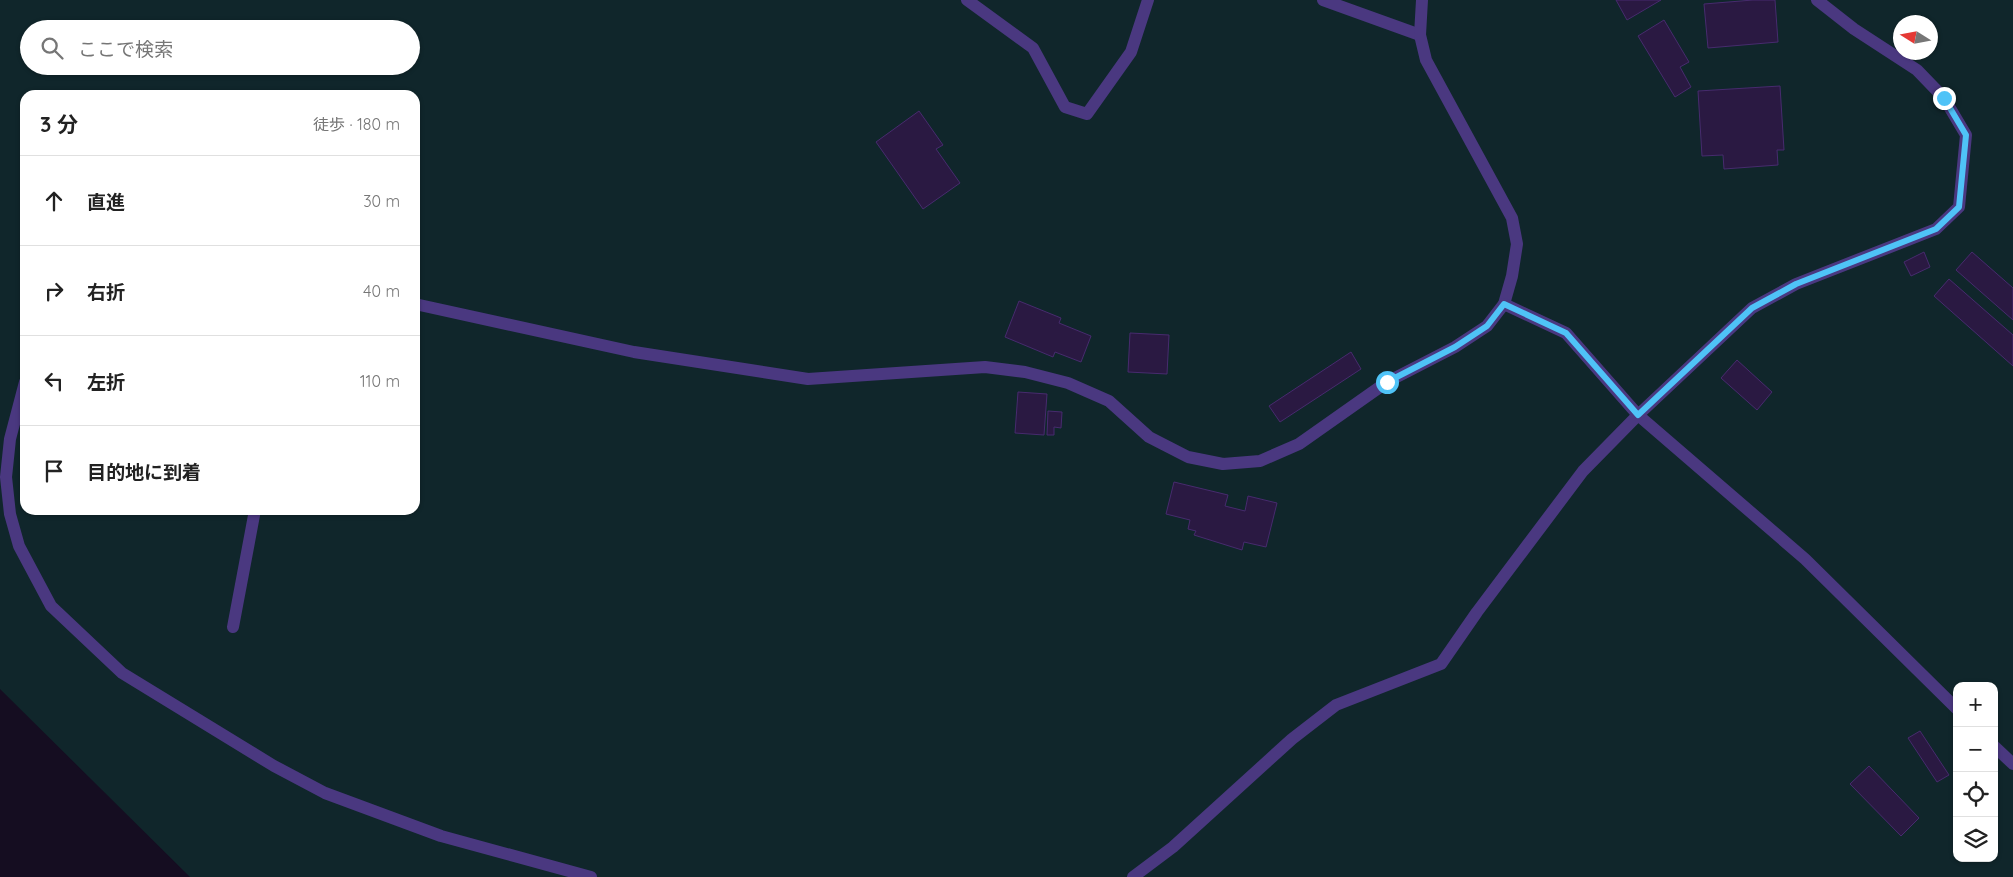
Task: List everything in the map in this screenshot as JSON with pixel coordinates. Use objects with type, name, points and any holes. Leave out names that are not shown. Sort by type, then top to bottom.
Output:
[{"type":"street","points":[[967,0],[1033,48],[1065,107],[1087,114],[1131,52],[1148,0]]},
{"type":"street","points":[[1323,0],[1420,35]]},
{"type":"street","points":[[420,305],[634,352],[808,379],[984,367],[1025,372],[1068,383],[1109,401],[1149,438],[1188,457],[1223,464],[1260,461],[1299,444],[1387,382],[1455,347],[1487,326],[1504,304],[1518,244],[1512,218],[1426,60],[1420,35],[1422,0]]},
{"type":"street","points":[[1133,877],[1173,848],[1292,739],[1336,704],[1441,664],[1477,612],[1583,471],[1638,415],[1752,308],[1796,284],[1936,229],[1959,207],[1966,135],[1944,98],[1917,70],[1854,29],[1817,0]]},
{"type":"street","points":[[1504,304],[1566,333],[1638,415],[1804,560],[1953,705]]},
{"type":"street","points":[[20,401],[10,439],[6,477],[10,514],[19,546],[51,606],[122,673],[274,766],[325,793],[441,836],[591,877]]},
{"type":"street","points":[[233,627],[254,515]]},
{"type":"street","points":[[1998,750],[2013,764]]},
{"type":"green space","points":[[0,0],[2013,0],[2013,877],[190,877],[0,689]]},
{"type":"building","points":[[1616,0],[1661,0],[1627,20]]},
{"type":"building","points":[[1775,0],[1778,42],[1708,48],[1704,4]]},
{"type":"building","points":[[1664,20],[1689,62],[1680,67],[1691,87],[1675,97],[1638,36]]},
{"type":"building","points":[[1780,86],[1784,150],[1777,150],[1778,165],[1724,169],[1723,155],[1702,156],[1698,91]]},
{"type":"building","points":[[919,111],[943,145],[936,149],[960,183],[923,209],[876,142]]},
{"type":"building","points":[[1924,252],[1930,267],[1911,276],[1904,262]]},
{"type":"building","points":[[1972,252],[2013,288],[2013,320],[1956,270]]},
{"type":"building","points":[[1949,279],[2013,335],[2013,366],[1934,296]]},
{"type":"building","points":[[1019,301],[1061,318],[1059,323],[1091,336],[1081,362],[1055,352],[1053,357],[1005,337]]},
{"type":"building","points":[[1130,333],[1169,335],[1167,374],[1128,372]]},
{"type":"building","points":[[1351,352],[1361,369],[1280,422],[1269,406]]},
{"type":"building","points":[[1737,360],[1772,392],[1757,410],[1721,378]]},
{"type":"building","points":[[1018,392],[1047,394],[1044,435],[1015,433]]},
{"type":"building","points":[[1048,411],[1062,412],[1061,428],[1054,427],[1054,435],[1047,435]]},
{"type":"building","points":[[1174,482],[1228,495],[1225,506],[1245,511],[1248,496],[1277,503],[1266,547],[1244,542],[1242,550],[1194,535],[1196,531],[1188,529],[1190,520],[1166,514]]},
{"type":"building","points":[[1920,731],[1949,775],[1937,782],[1908,738]]},
{"type":"building","points":[[1869,766],[1919,818],[1901,836],[1850,784]]},
{"type":"route","points":[[1387,382],[1455,347],[1487,326],[1504,304],[1566,333],[1638,415],[1752,308],[1796,284],[1936,229],[1959,207],[1966,135],[1944,98]]}]
